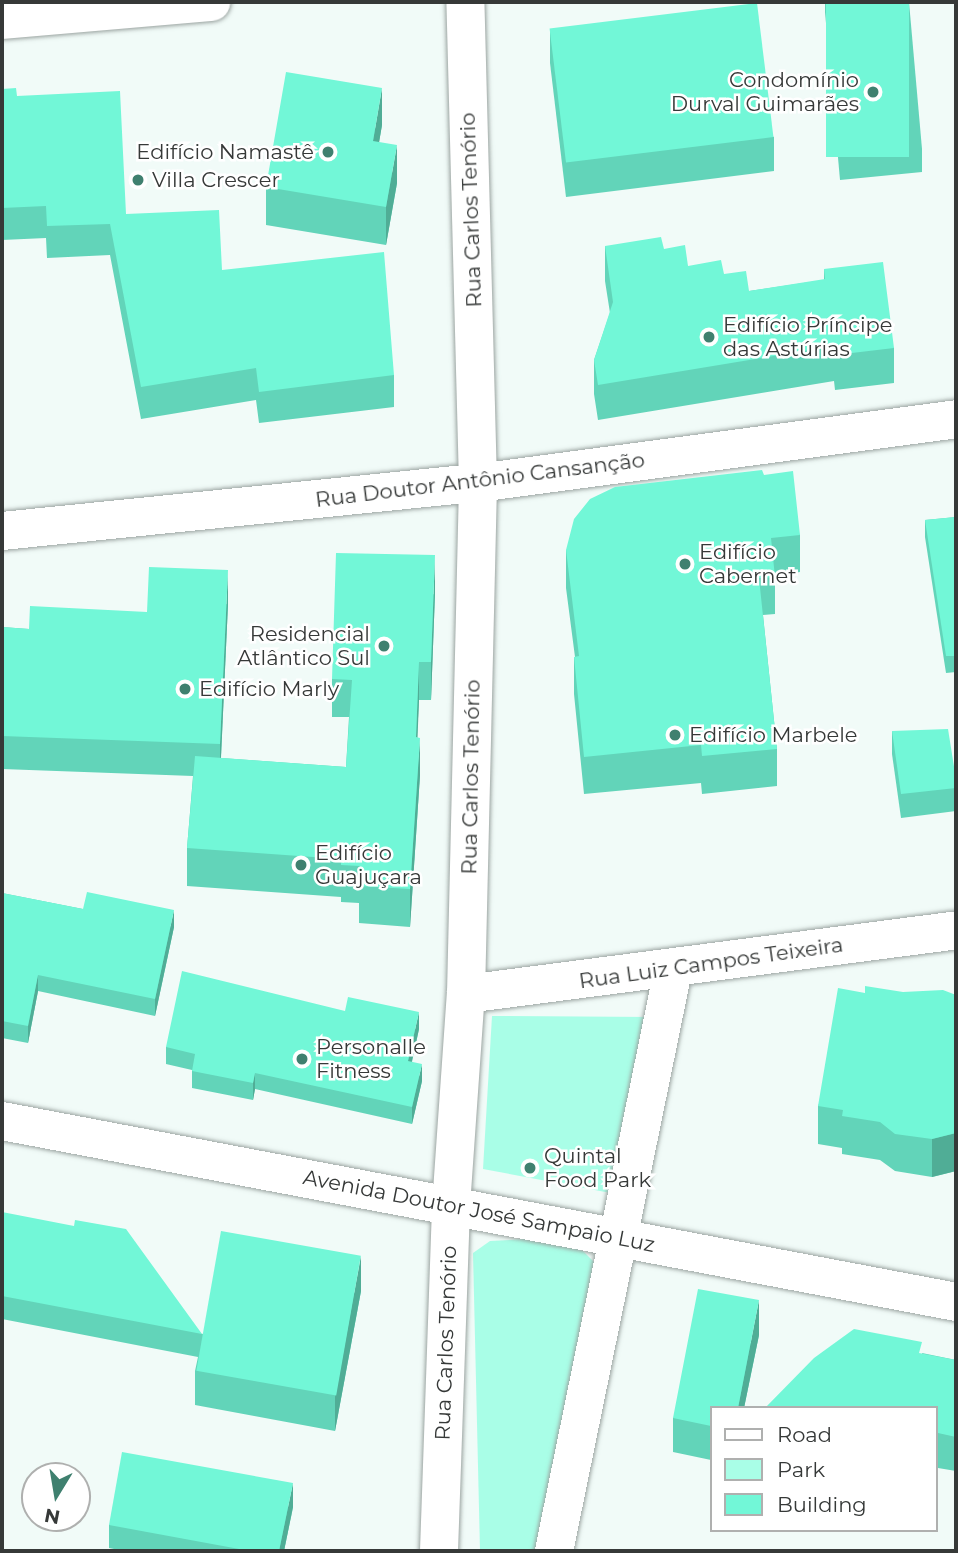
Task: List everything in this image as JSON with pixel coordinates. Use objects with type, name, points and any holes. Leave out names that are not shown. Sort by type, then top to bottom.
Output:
[{"type":"street","points":[[2,20],[211,2]]},
{"type":"street","name":"Rua Carlos Tenório","points":[[439,1551],[451,1206],[466,995],[478,483],[465,2]]},
{"type":"street","name":"Rua Doutor Antônio Cansanção","points":[[2,531],[478,483],[956,419]]},
{"type":"street","name":"Rua Luiz Campos Teixeira","points":[[466,995],[673,970],[956,930]]},
{"type":"street","points":[[554,1551],[673,970]]},
{"type":"street","name":"Avenida Doutor José Sampaio Luz","points":[[2,1121],[956,1301]]},
{"type":"green space","points":[[492,1016],[653,1017],[616,1194],[483,1169]]},
{"type":"green space","points":[[544,1238],[583,1251],[601,1269],[544,1551],[480,1551],[473,1253],[490,1241]]},
{"type":"building","name":"Condomínio Durval Guimarães","points":[[826,2],[909,2],[909,157],[826,157]]},
{"type":"building","points":[[757,3],[773,137],[566,162],[550,28]]},
{"type":"building","name":"Edifício Namastê","points":[[286,72],[382,88],[373,141],[397,145],[386,207],[266,187]]},
{"type":"building","points":[[16,88],[17,96],[120,91],[126,214],[219,210],[222,270],[384,252],[394,375],[259,392],[256,368],[141,387],[110,224],[47,226],[46,206],[2,208],[2,89]]},
{"type":"building","points":[[661,237],[664,249],[685,245],[688,266],[721,260],[724,274],[746,271],[749,291],[825,279],[824,269],[883,262],[894,348],[835,355],[834,346],[598,385],[594,360],[613,302],[605,246]]},
{"type":"building","points":[[762,470],[764,475],[793,471],[800,535],[771,538],[775,577],[759,578],[777,749],[702,756],[701,745],[584,757],[574,657],[579,656],[566,550],[574,519],[590,499],[615,487]]},
{"type":"building","points":[[956,517],[956,656],[946,656],[925,520]]},
{"type":"building","points":[[336,553],[435,555],[431,662],[419,662],[416,737],[420,738],[410,889],[359,886],[360,866],[341,865],[341,859],[187,848],[195,756],[346,767],[352,680],[332,679]]},
{"type":"building","points":[[149,567],[228,570],[220,744],[2,736],[2,627],[29,629],[30,606],[147,612]]},
{"type":"building","points":[[948,729],[956,788],[901,794],[892,731]]},
{"type":"building","points":[[87,892],[174,910],[155,999],[38,975],[28,1026],[2,1021],[2,893],[83,909]]},
{"type":"building","points":[[182,971],[345,1011],[348,997],[419,1012],[408,1061],[422,1064],[412,1107],[255,1073],[253,1083],[192,1071],[195,1054],[166,1047]]},
{"type":"building","points":[[865,986],[903,992],[943,990],[956,995],[956,1133],[932,1139],[895,1134],[880,1122],[842,1116],[843,1110],[818,1106],[838,988],[865,993]]},
{"type":"building","points":[[2,1212],[74,1226],[75,1220],[126,1229],[202,1334],[2,1296]]},
{"type":"building","points":[[221,1231],[361,1256],[336,1396],[196,1371]]},
{"type":"building","points":[[698,1289],[759,1300],[738,1406],[710,1406],[710,1426],[673,1418]]},
{"type":"building","points":[[854,1329],[922,1342],[919,1353],[956,1360],[956,1437],[938,1433],[937,1438],[937,1406],[767,1406],[814,1358]]},
{"type":"building","points":[[122,1452],[293,1483],[279,1551],[250,1551],[109,1525]]},
{"type":"place","name":"Condomínio Durval Guimarães","points":[[873,92]]},
{"type":"place","name":"Edifício Namastê","points":[[328,152]]},
{"type":"place","name":"Villa Crescer","points":[[138,180]]},
{"type":"place","name":"Edifício Príncipe das Astúrias","points":[[709,337]]},
{"type":"place","name":"Edifício Cabernet","points":[[685,564]]},
{"type":"place","name":"Residencial Atlântico Sul","points":[[384,646]]},
{"type":"place","name":"Edifício Marly","points":[[185,689]]},
{"type":"place","name":"Edifício Marbele","points":[[675,735]]},
{"type":"place","name":"Edifício Guajuçara","points":[[301,865]]},
{"type":"place","name":"Personalle Fitness","points":[[302,1059]]},
{"type":"place","name":"Quintal Food Park","points":[[530,1168]]}]
